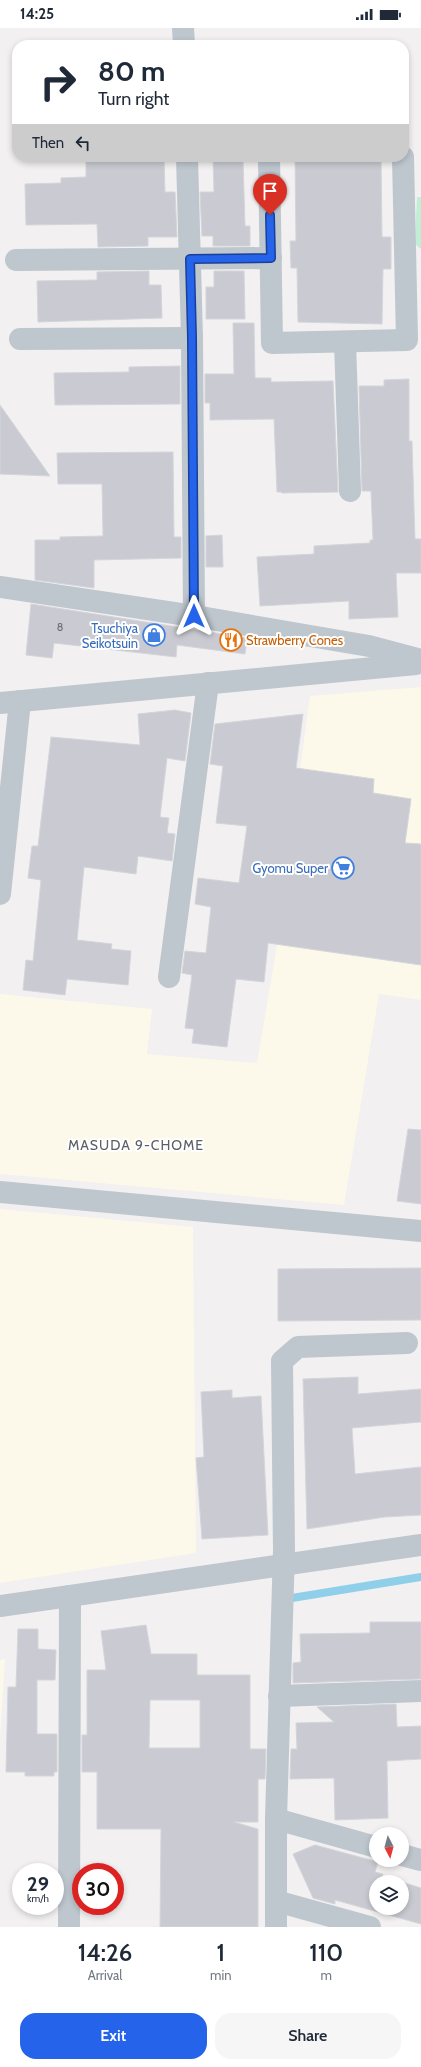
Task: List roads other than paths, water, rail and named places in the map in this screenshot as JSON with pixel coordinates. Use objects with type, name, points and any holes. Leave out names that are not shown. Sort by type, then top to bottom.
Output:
[{"type":"street","points":[[183,28],[184,40]]},
{"type":"street","points":[[187,162],[192,338],[194,616]]},
{"type":"street","points":[[269,162],[272,343],[407,340],[413,274],[403,162]]},
{"type":"street","points":[[16,260],[271,258]]},
{"type":"street","points":[[20,340],[192,338]]},
{"type":"street","points":[[345,342],[350,491]]},
{"type":"street","points":[[0,587],[194,616],[369,646],[421,660]]},
{"type":"street","points":[[0,894],[10,702],[421,663]]},
{"type":"street","points":[[169,977],[208,684]]},
{"type":"street","points":[[0,1192],[421,1231]]},
{"type":"street","points":[[276,1927],[276,1819],[283,1565],[282,1361],[298,1347],[407,1343]]},
{"type":"street","points":[[0,1606],[421,1545]]},
{"type":"street","points":[[69,1927],[70,1596]]},
{"type":"street","points":[[279,1696],[421,1691]]},
{"type":"street","points":[[276,1819],[369,1845]]},
{"type":"street","points":[[409,1857],[421,1860]]},
{"type":"street","points":[[276,1900],[370,1927]]},
{"type":"waterway","points":[[292,1598],[421,1577]]},
{"type":"place","name":"Tsuchiya Seikotsuin","points":[[154,635]]},
{"type":"place","name":"Strawberry Cones","points":[[231,640]]},
{"type":"place","name":"Gyomu Super","points":[[343,868]]},
{"type":"district","name":"MASUDA 9-CHOME","points":[[136,1145]]}]
